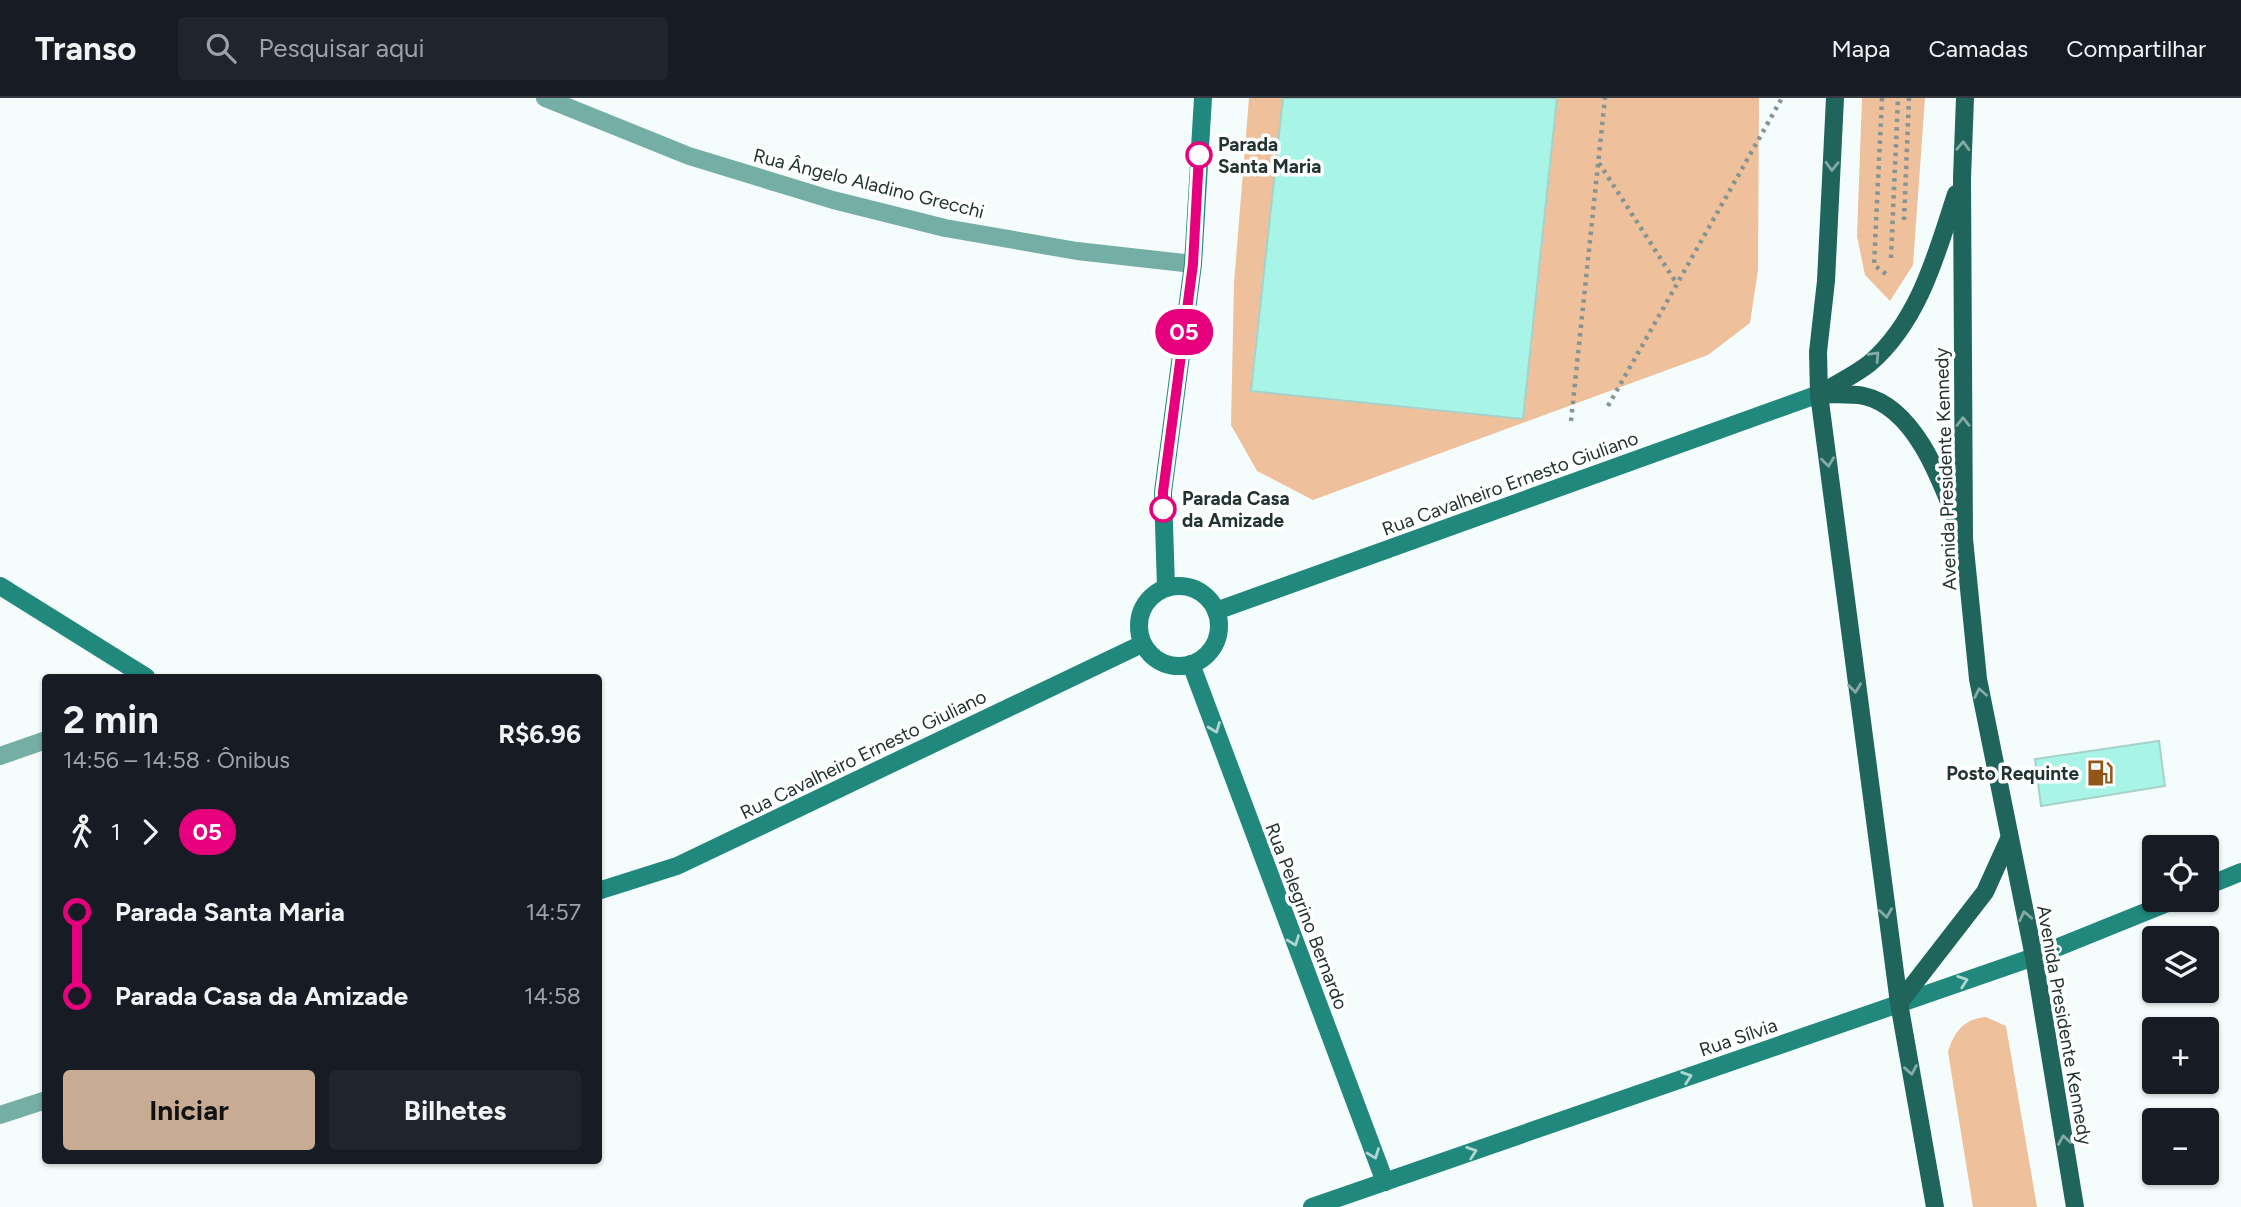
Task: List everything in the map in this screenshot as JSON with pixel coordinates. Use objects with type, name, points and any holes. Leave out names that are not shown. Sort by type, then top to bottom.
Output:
[{"type":"main road","points":[[1835,98],[1828,260],[1818,352],[1819,394],[1861,733],[1899,1003],[1935,1207]]},
{"type":"main road","name":"Avenida Presidente Kennedy","points":[[1965,98],[1962,178],[1964,539],[1978,679],[2034,957],[2076,1207]]},
{"type":"main road","points":[[1819,394],[1870,363],[1904,323],[1931,273],[1962,178]]},
{"type":"main road","points":[[1819,394],[1865,396],[1905,423],[1930,454],[1964,539]]},
{"type":"main road","points":[[1899,1003],[1985,892],[2009,839]]},
{"type":"street","name":"Rua Ângelo Aladino Grecchi","points":[[545,98],[689,156],[833,200],[945,228],[1077,251],[1193,264]]},
{"type":"street","points":[[1166,588],[1163,492],[1193,264],[1203,98]]},
{"type":"street","name":"Rua Cavalheiro Ernesto Giuliano","points":[[1216,611],[1819,394]]},
{"type":"street","points":[[0,586],[141,674]]},
{"type":"street","points":[[1181,586],[1196,590],[1208,599],[1216,611],[1219,627],[1215,643],[1206,656],[1191,664],[1163,663],[1151,655],[1142,644],[1139,627],[1142,611],[1152,596],[1166,588],[1181,586]]},
{"type":"street","name":"Rua Cavalheiro Ernesto Giuliano","points":[[602,890],[677,866],[1142,644]]},
{"type":"street","name":"Rua Pelegrino Bernardo","points":[[1191,664],[1385,1182]]},
{"type":"street","points":[[0,756],[42,741]]},
{"type":"street","points":[[2219,881],[2241,872]]},
{"type":"street","name":"Rua Sílvia","points":[[1312,1207],[2034,957],[2145,912]]},
{"type":"street","points":[[0,1115],[42,1101]]},
{"type":"path","points":[[1571,421],[1605,98]]},
{"type":"path","points":[[1608,406],[1782,98]]},
{"type":"path","points":[[1882,98],[1874,265],[1890,276],[1898,98]]},
{"type":"path","points":[[1903,233],[1909,98]]},
{"type":"path","points":[[1598,162],[1677,284]]},
{"type":"shaded area","points":[[1249,98],[1759,98],[1758,270],[1750,323],[1708,355],[1313,500],[1257,471],[1231,425],[1234,283]]},
{"type":"shaded area","points":[[1862,98],[1925,98],[1913,265],[1890,301],[1865,275],[1857,236]]},
{"type":"shaded area","points":[[1986,1017],[2006,1026],[2037,1207],[1973,1207],[1948,1052],[1961,1027],[1972,1020]]},
{"type":"building","points":[[1283,98],[1557,98],[1523,419],[1251,391]]},
{"type":"building","name":"Posto Requinte","points":[[2159,741],[2165,786],[2041,806],[2035,759]]},
{"type":"bus line","name":"05","points":[[1163,509],[1193,264],[1199,155]]},
{"type":"place","name":"Parada Santa Maria","points":[[1199,155]]},
{"type":"place","name":"Parada Casa da Amizade","points":[[1163,509]]},
{"type":"place","name":"Posto Requinte","points":[[2100,773]]}]
